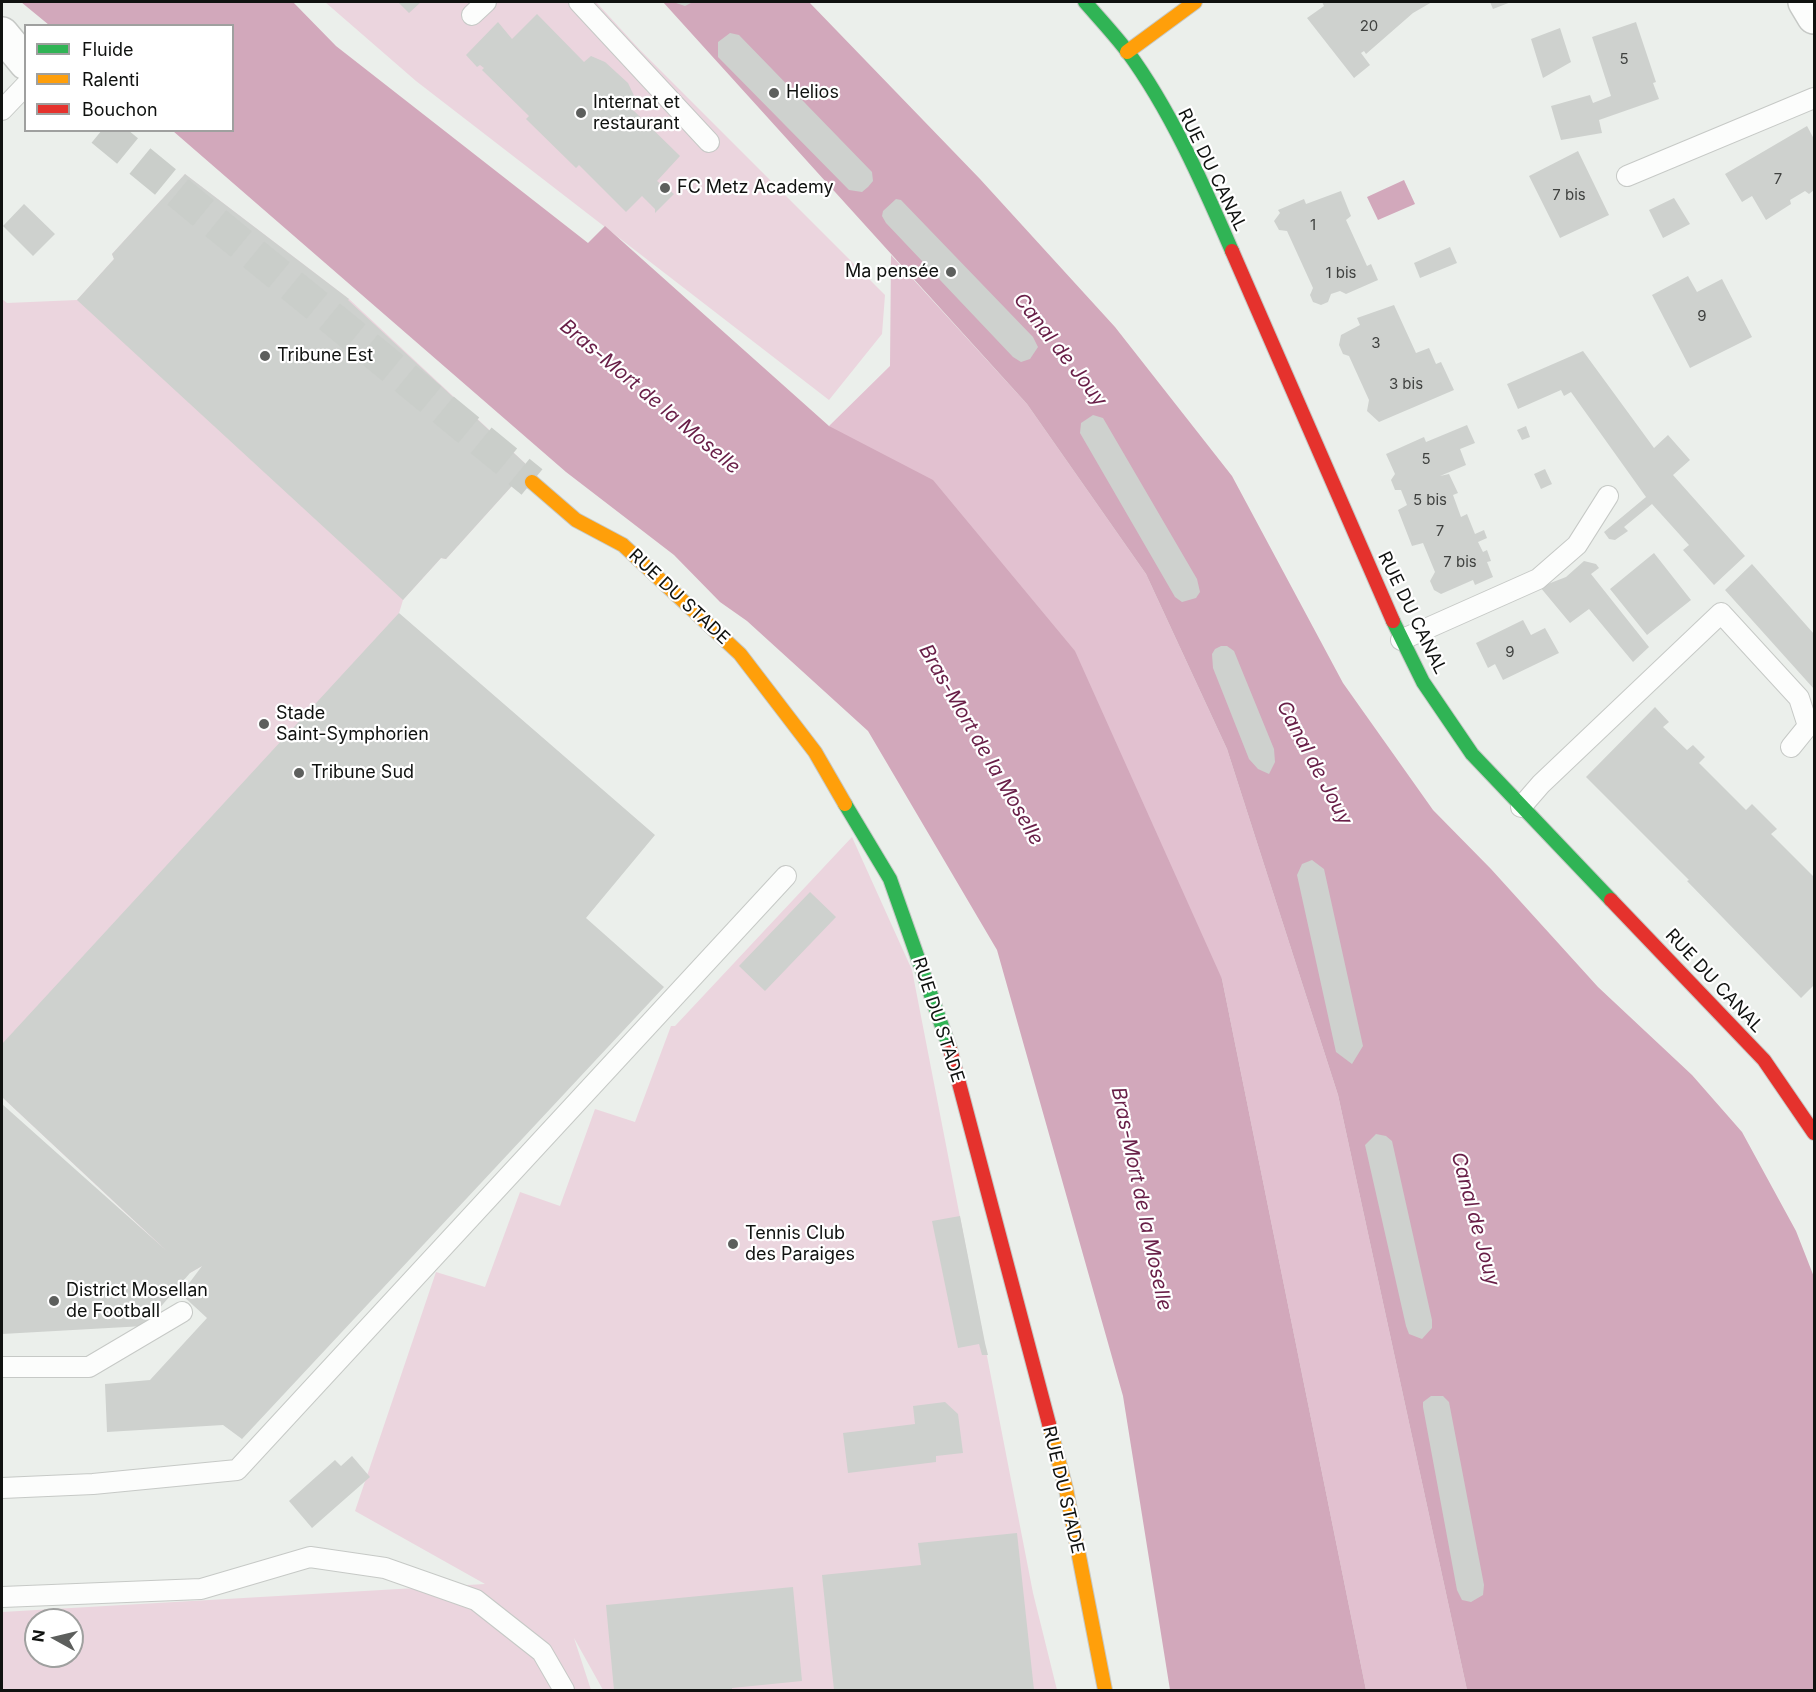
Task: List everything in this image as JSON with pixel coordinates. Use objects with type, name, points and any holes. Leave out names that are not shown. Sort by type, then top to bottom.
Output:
[{"type":"street","name":"RUE DU CANAL","points":[[1085,2],[1126,52],[1151,89],[1203,185],[1401,640],[1423,682],[1472,754],[1764,1060],[1815,1132]]},
{"type":"street","points":[[1126,52],[1195,2]]},
{"type":"street","points":[[1805,2],[1815,17]]},
{"type":"street","points":[[2,33],[24,60]]},
{"type":"street","name":"RUE DU STADE","points":[[532,482],[576,520],[623,545],[740,654],[815,752],[890,879],[945,1031],[990,1196],[1066,1489],[1105,1690]]},
{"type":"lane","points":[[579,2],[709,142]]},
{"type":"lane","points":[[2,110],[24,87]]},
{"type":"lane","points":[[1627,176],[1815,98]]},
{"type":"lane","points":[[1401,640],[1538,579],[1577,545],[1608,496]]},
{"type":"lane","points":[[1521,807],[1541,784],[1721,613],[1799,698],[1808,726],[1791,747]]},
{"type":"lane","points":[[2,1488],[93,1484],[237,1470],[786,876]]},
{"type":"lane","points":[[2,1367],[89,1367],[182,1312]]},
{"type":"lane","points":[[2,1597],[201,1589],[310,1557],[385,1568],[476,1600],[542,1652],[564,1690]]},
{"type":"shaded area","name":"FC Metz Academy","points":[[325,2],[596,2],[640,50],[885,295],[882,334],[829,400],[416,81]]},
{"type":"shaded area","name":"Stade Saint-Symphorien","points":[[185,174],[349,299],[529,467],[446,559],[441,558],[403,600],[202,1266],[190,1273],[2,1097],[2,299],[7,303],[77,300],[114,259],[112,254]]},
{"type":"shaded area","points":[[891,255],[1027,404],[1146,574],[1227,749],[1338,1095],[1467,1690],[1366,1690],[1222,979],[829,426],[890,366]]},
{"type":"shaded area","name":"Tennis Club des Paraiges","points":[[852,837],[912,970],[1033,1593],[1057,1690],[603,1690],[574,1638],[591,1690],[2,1690],[2,1612],[24,1611],[24,1668],[84,1668],[84,1608],[71,1608],[485,1584],[355,1511],[436,1272],[485,1287],[520,1192],[560,1206],[595,1109],[635,1122],[671,1026],[675,1026]]},
{"type":"water","name":"Bras-Mort de la Moselle","points":[[21,2],[293,2],[336,46],[588,243],[605,226],[829,426],[933,480],[1075,651],[1222,979],[1366,1690],[1170,1690],[1123,1396],[997,950],[868,731],[747,621],[720,602],[674,555],[566,472],[174,132],[234,132],[234,24],[48,24]]},
{"type":"water","name":"Canal de Jouy","points":[[663,2],[809,2],[980,179],[1115,327],[1232,476],[1343,683],[1433,810],[1491,869],[1598,987],[1692,1075],[1742,1132],[1796,1231],[1814,1277],[1814,1690],[1467,1690],[1338,1095],[1227,749],[1146,574],[1027,404]]},
{"type":"water","points":[[1404,180],[1415,204],[1378,220],[1367,197]]},
{"type":"building","points":[[398,2],[421,2],[409,13]]},
{"type":"building","points":[[673,2],[693,2],[685,6]]},
{"type":"building","points":[[1322,2],[1432,2],[1413,13],[1366,54],[1364,51],[1361,53],[1370,65],[1354,78],[1307,18],[1324,6]]},
{"type":"building","points":[[1490,2],[1511,2],[1493,9]]},
{"type":"building","name":"Internat et restaurant","points":[[537,14],[584,62],[591,56],[605,62],[628,83],[638,104],[633,110],[680,156],[657,181],[674,194],[655,213],[655,209],[642,196],[626,212],[579,165],[576,168],[526,119],[529,116],[482,70],[484,68],[480,65],[477,67],[466,55],[498,22],[512,39]]},
{"type":"building","points":[[1636,22],[1656,82],[1653,83],[1659,99],[1599,120],[1602,133],[1561,140],[1551,106],[1590,95],[1593,103],[1611,96],[1592,37]]},
{"type":"building","points":[[1560,28],[1571,62],[1543,78],[1531,39]]},
{"type":"building","name":"Helios","points":[[730,33],[739,35],[872,172],[873,181],[868,187],[862,192],[849,190],[718,57],[718,42]]},
{"type":"building","points":[[1807,126],[1814,139],[1814,190],[1809,194],[1805,191],[1790,200],[1791,204],[1766,220],[1752,196],[1742,202],[1725,174]]},
{"type":"building","points":[[1578,151],[1609,215],[1560,238],[1529,176]]},
{"type":"building","name":"Tribune Est","points":[[185,174],[349,299],[529,467],[446,559],[441,558],[403,600],[77,300],[114,259],[112,254]]},
{"type":"building","points":[[1341,191],[1351,216],[1346,220],[1367,266],[1371,264],[1378,280],[1346,294],[1340,291],[1331,294],[1328,302],[1321,305],[1313,302],[1310,295],[1313,288],[1287,231],[1279,230],[1274,221],[1280,213],[1278,210],[1304,199],[1306,204]]},
{"type":"building","points":[[1674,198],[1690,224],[1663,238],[1649,210]]},
{"type":"building","name":"Ma pensée","points":[[896,199],[901,200],[1033,337],[1038,347],[1030,359],[1021,362],[1013,357],[886,223],[882,216],[883,211]]},
{"type":"building","points":[[24,204],[55,234],[33,256],[3,226]]},
{"type":"building","points":[[1450,247],[1457,263],[1420,278],[1414,263]]},
{"type":"building","points":[[1688,276],[1697,292],[1722,279],[1752,337],[1690,368],[1652,295]]},
{"type":"building","points":[[1394,305],[1416,353],[1429,348],[1436,364],[1441,362],[1454,390],[1379,422],[1367,411],[1369,400],[1349,356],[1343,354],[1339,345],[1341,335],[1360,325],[1357,318]]},
{"type":"building","points":[[1583,351],[1654,448],[1668,435],[1690,460],[1673,475],[1745,556],[1714,585],[1683,550],[1689,545],[1652,504],[1624,527],[1628,531],[1615,540],[1609,539],[1604,532],[1646,497],[1571,392],[1564,396],[1561,390],[1518,409],[1507,384]]},
{"type":"building","points":[[1093,415],[1103,418],[1197,579],[1200,592],[1196,598],[1182,602],[1175,597],[1080,433],[1081,423]]},
{"type":"building","points":[[1467,425],[1475,443],[1460,449],[1466,465],[1440,476],[1449,474],[1458,493],[1453,495],[1461,517],[1467,514],[1475,534],[1484,530],[1487,538],[1478,542],[1483,552],[1487,550],[1491,561],[1487,562],[1493,577],[1475,585],[1473,580],[1441,594],[1434,590],[1430,581],[1435,572],[1423,543],[1412,546],[1398,510],[1407,505],[1401,490],[1395,490],[1391,480],[1395,474],[1386,454],[1424,437],[1426,442]]},
{"type":"building","points":[[1526,426],[1530,437],[1522,440],[1517,430]]},
{"type":"building","points":[[1545,469],[1552,484],[1541,489],[1534,474]]},
{"type":"building","points":[[1654,553],[1691,600],[1647,635],[1610,589]]},
{"type":"building","points":[[1584,561],[1596,564],[1599,568],[1591,574],[1649,647],[1633,662],[1589,609],[1570,623],[1540,587],[1566,577]]},
{"type":"building","points":[[1752,564],[1814,634],[1814,689],[1725,590]]},
{"type":"building","points":[[399,613],[655,835],[586,918],[664,987],[242,1439],[223,1425],[107,1432],[105,1384],[150,1380],[207,1318],[181,1294],[202,1266],[190,1273],[144,1326],[2,1334],[2,1104],[168,1252],[2,1097],[2,1044]]},
{"type":"building","points":[[1523,620],[1531,635],[1545,628],[1559,653],[1503,680],[1495,664],[1488,668],[1476,643]]},
{"type":"building","points":[[1221,646],[1227,646],[1234,651],[1274,749],[1275,762],[1269,774],[1258,769],[1249,759],[1213,668],[1212,654]]},
{"type":"building","points":[[1655,707],[1669,722],[1663,727],[1687,750],[1693,745],[1705,757],[1699,763],[1746,810],[1752,804],[1777,829],[1771,834],[1814,877],[1814,985],[1801,998],[1687,881],[1689,880],[1586,777]]},
{"type":"building","points":[[1312,860],[1324,869],[1363,1046],[1352,1064],[1336,1052],[1297,875],[1302,864]]},
{"type":"building","points":[[810,892],[836,917],[765,991],[739,966]]},
{"type":"building","points":[[1376,1134],[1386,1136],[1392,1141],[1432,1320],[1432,1328],[1422,1339],[1409,1334],[1406,1326],[1365,1145]]},
{"type":"building","points":[[960,1216],[988,1355],[982,1355],[979,1344],[958,1348],[932,1221]]},
{"type":"building","points":[[1431,1396],[1443,1396],[1449,1402],[1484,1585],[1483,1595],[1471,1602],[1462,1600],[1457,1590],[1423,1407],[1423,1402]]},
{"type":"building","points":[[945,1402],[958,1414],[963,1453],[936,1456],[936,1462],[848,1473],[843,1433],[915,1424],[913,1406]]},
{"type":"building","points":[[352,1456],[370,1477],[312,1528],[289,1501],[335,1460],[341,1466]]},
{"type":"building","points":[[1017,1533],[1034,1690],[834,1690],[822,1575],[921,1565],[918,1543]]},
{"type":"building","points":[[793,1587],[802,1681],[732,1688],[732,1690],[614,1690],[606,1605]]},
{"type":"tunnel","points":[[104,132],[532,482]]},
{"type":"traffic: fast","points":[[1085,2],[1112,32],[1143,73],[1171,122],[1232,251]]},
{"type":"traffic: fast","points":[[1393,621],[1423,682],[1472,754],[1611,900]]},
{"type":"traffic: fast","points":[[845,804],[890,879],[950,1049]]},
{"type":"traffic: slow","points":[[1127,52],[1195,2]]},
{"type":"traffic: slow","points":[[532,482],[576,520],[623,545],[740,654],[815,752],[845,804]]},
{"type":"traffic: slow","points":[[1049,1424],[1066,1489],[1105,1690]]},
{"type":"traffic: jam","points":[[1232,251],[1393,621]]},
{"type":"traffic: jam","points":[[1611,900],[1764,1060],[1814,1133]]},
{"type":"traffic: jam","points":[[950,1049],[1049,1424]]},
{"type":"place","name":"Helios","points":[[774,93]]},
{"type":"place","name":"Internat et restaurant","points":[[581,113]]},
{"type":"place","name":"FC Metz Academy","points":[[665,188]]},
{"type":"place","name":"Ma pensée","points":[[951,272]]},
{"type":"place","name":"Tribune Est","points":[[265,356]]},
{"type":"place","name":"Stade Saint-Symphorien","points":[[264,724]]},
{"type":"place","name":"Tribune Sud","points":[[299,773]]},
{"type":"place","name":"Tennis Club des Paraiges","points":[[733,1244]]},
{"type":"place","name":"District Mosellan de Football","points":[[54,1301]]}]
